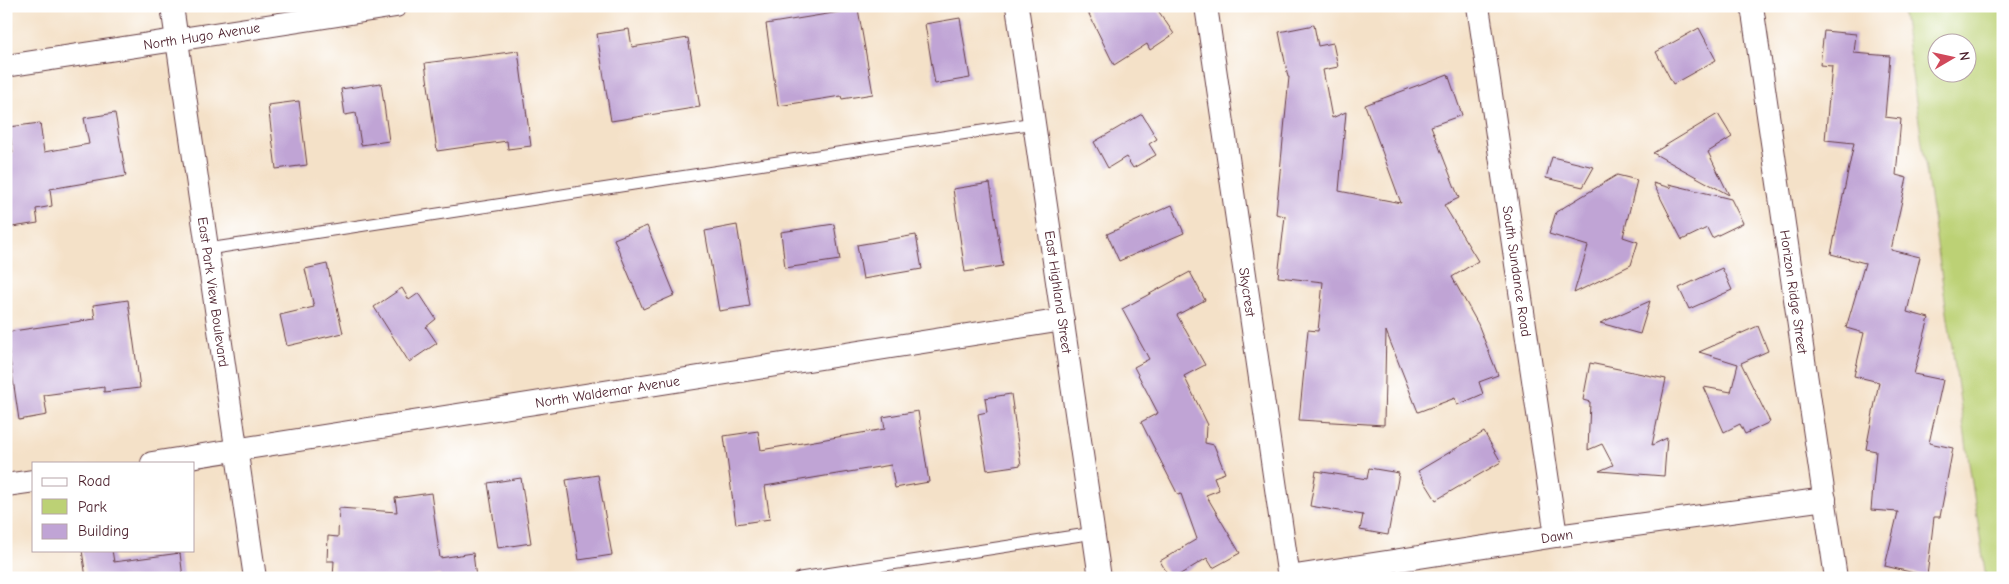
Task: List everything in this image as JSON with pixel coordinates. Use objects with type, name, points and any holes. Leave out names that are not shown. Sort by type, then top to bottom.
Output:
[{"type":"street","name":"East Park View Boulevard","points":[[172,6],[255,578]]},
{"type":"street","name":"North Hugo Avenue","points":[[6,66],[396,6]]},
{"type":"street","name":"East Highland Street","points":[[1017,6],[1100,578]]},
{"type":"street","name":"Skycrest","points":[[1206,6],[1289,578]]},
{"type":"street","name":"South Sundance Road","points":[[1478,6],[1556,536]]},
{"type":"street","name":"Horizon Ridge Street","points":[[1752,6],[1836,578]]},
{"type":"street","name":"North Waldemar Avenue","points":[[158,462],[1063,320]]},
{"type":"street","points":[[6,485],[32,481]]},
{"type":"street","name":"Dawn","points":[[1289,578],[1556,536],[1825,499]]},
{"type":"lane","points":[[208,249],[1034,123]]},
{"type":"lane","points":[[800,578],[1094,533]]},
{"type":"green space","points":[[1902,6],[2003,6],[2003,578],[1986,578]]},
{"type":"building","points":[[1085,6],[1155,6],[1174,34],[1150,50],[1147,44],[1114,65]]},
{"type":"building","points":[[858,9],[873,94],[842,99],[841,96],[778,106],[766,24]]},
{"type":"building","points":[[960,18],[970,78],[935,84],[925,24]]},
{"type":"building","points":[[1314,25],[1318,46],[1333,43],[1338,67],[1323,70],[1332,118],[1346,112],[1339,191],[1401,203],[1365,105],[1448,74],[1462,115],[1431,126],[1459,198],[1444,205],[1478,261],[1452,277],[1478,324],[1498,375],[1479,382],[1483,394],[1457,405],[1455,398],[1418,412],[1386,331],[1384,425],[1299,420],[1308,330],[1318,331],[1323,282],[1278,277],[1285,216],[1276,214],[1289,77],[1279,32]]},
{"type":"building","points":[[1699,28],[1716,60],[1673,84],[1656,52]]},
{"type":"building","points":[[629,29],[632,47],[688,38],[700,107],[611,121],[597,34]]},
{"type":"building","points":[[1824,31],[1856,34],[1854,53],[1890,56],[1885,117],[1901,119],[1896,175],[1907,178],[1891,250],[1920,257],[1907,312],[1929,318],[1914,374],[1943,380],[1929,443],[1953,448],[1940,517],[1934,517],[1927,576],[1885,566],[1898,512],[1871,510],[1876,451],[1866,449],[1879,382],[1854,376],[1864,333],[1846,328],[1865,263],[1831,254],[1854,143],[1825,140],[1832,66],[1820,65]]},
{"type":"building","points":[[518,51],[531,146],[508,149],[507,141],[437,151],[425,63]]},
{"type":"building","points":[[381,83],[389,141],[361,145],[356,113],[345,115],[341,89]]},
{"type":"building","points":[[299,101],[307,165],[276,169],[268,105]]},
{"type":"building","points":[[115,113],[126,176],[50,189],[52,206],[36,209],[38,223],[6,228],[6,154],[13,153],[9,127],[40,123],[44,152],[89,144],[84,118]]},
{"type":"building","points":[[1142,114],[1157,139],[1149,144],[1156,155],[1133,168],[1126,157],[1108,168],[1094,142]]},
{"type":"building","points":[[1718,114],[1732,137],[1708,152],[1729,195],[1653,153]]},
{"type":"building","points":[[1552,157],[1594,167],[1583,187],[1546,178]]},
{"type":"building","points":[[1617,175],[1637,180],[1623,237],[1638,242],[1631,265],[1574,293],[1588,246],[1549,234],[1556,212]]},
{"type":"building","points":[[990,183],[1003,266],[965,272],[953,189]]},
{"type":"building","points":[[1653,183],[1671,188],[1669,184],[1731,199],[1743,223],[1712,238],[1707,228],[1682,240]]},
{"type":"building","points":[[1172,205],[1184,233],[1119,261],[1107,234]]},
{"type":"building","points":[[834,224],[840,260],[785,268],[781,232]]},
{"type":"building","points":[[737,225],[750,306],[719,311],[705,231]]},
{"type":"building","points":[[647,226],[675,295],[643,309],[614,239]]},
{"type":"building","points":[[916,235],[922,269],[863,279],[857,245]]},
{"type":"building","points":[[327,264],[343,333],[287,346],[280,315],[314,307],[305,269]]},
{"type":"building","points":[[1722,268],[1732,290],[1689,309],[1679,288]]},
{"type":"building","points":[[1190,272],[1205,300],[1177,315],[1205,365],[1184,376],[1208,425],[1206,426],[1205,443],[1214,445],[1225,473],[1214,477],[1219,490],[1206,495],[1240,553],[1213,568],[1207,558],[1174,578],[1170,578],[1160,561],[1197,539],[1181,494],[1178,495],[1141,422],[1158,413],[1134,367],[1149,359],[1122,309]]},
{"type":"building","points":[[402,288],[409,300],[419,293],[436,319],[426,327],[437,343],[409,362],[374,307]]},
{"type":"building","points":[[128,300],[140,388],[104,392],[104,387],[44,395],[47,415],[19,420],[6,332],[95,319],[93,305]]},
{"type":"building","points":[[1650,301],[1640,334],[1600,323]]},
{"type":"building","points":[[1758,326],[1768,351],[1741,363],[1770,422],[1745,434],[1740,424],[1724,432],[1704,387],[1731,392],[1738,364],[1699,352]]},
{"type":"building","points":[[1590,363],[1666,379],[1652,445],[1667,438],[1664,476],[1599,471],[1613,465],[1602,444],[1588,450],[1590,402],[1583,400]]},
{"type":"building","points":[[1011,394],[1021,465],[987,470],[978,414],[987,412],[985,398]]},
{"type":"building","points":[[918,411],[929,482],[895,488],[891,465],[765,486],[770,519],[736,524],[724,436],[758,431],[761,450],[885,429],[883,417]]},
{"type":"building","points":[[1484,432],[1501,462],[1436,500],[1418,471]]},
{"type":"building","points":[[1369,468],[1399,473],[1388,535],[1360,530],[1363,515],[1310,506],[1316,471],[1367,479]]},
{"type":"building","points":[[598,475],[612,555],[579,560],[566,480]]},
{"type":"building","points":[[521,478],[531,543],[498,548],[488,483]]},
{"type":"building","points":[[431,493],[440,558],[473,553],[476,578],[440,578],[440,574],[416,578],[333,578],[334,561],[327,561],[328,536],[338,537],[339,508],[397,512],[395,498]]},
{"type":"building","points":[[82,552],[112,552],[114,562],[180,553],[183,578],[86,578]]}]
